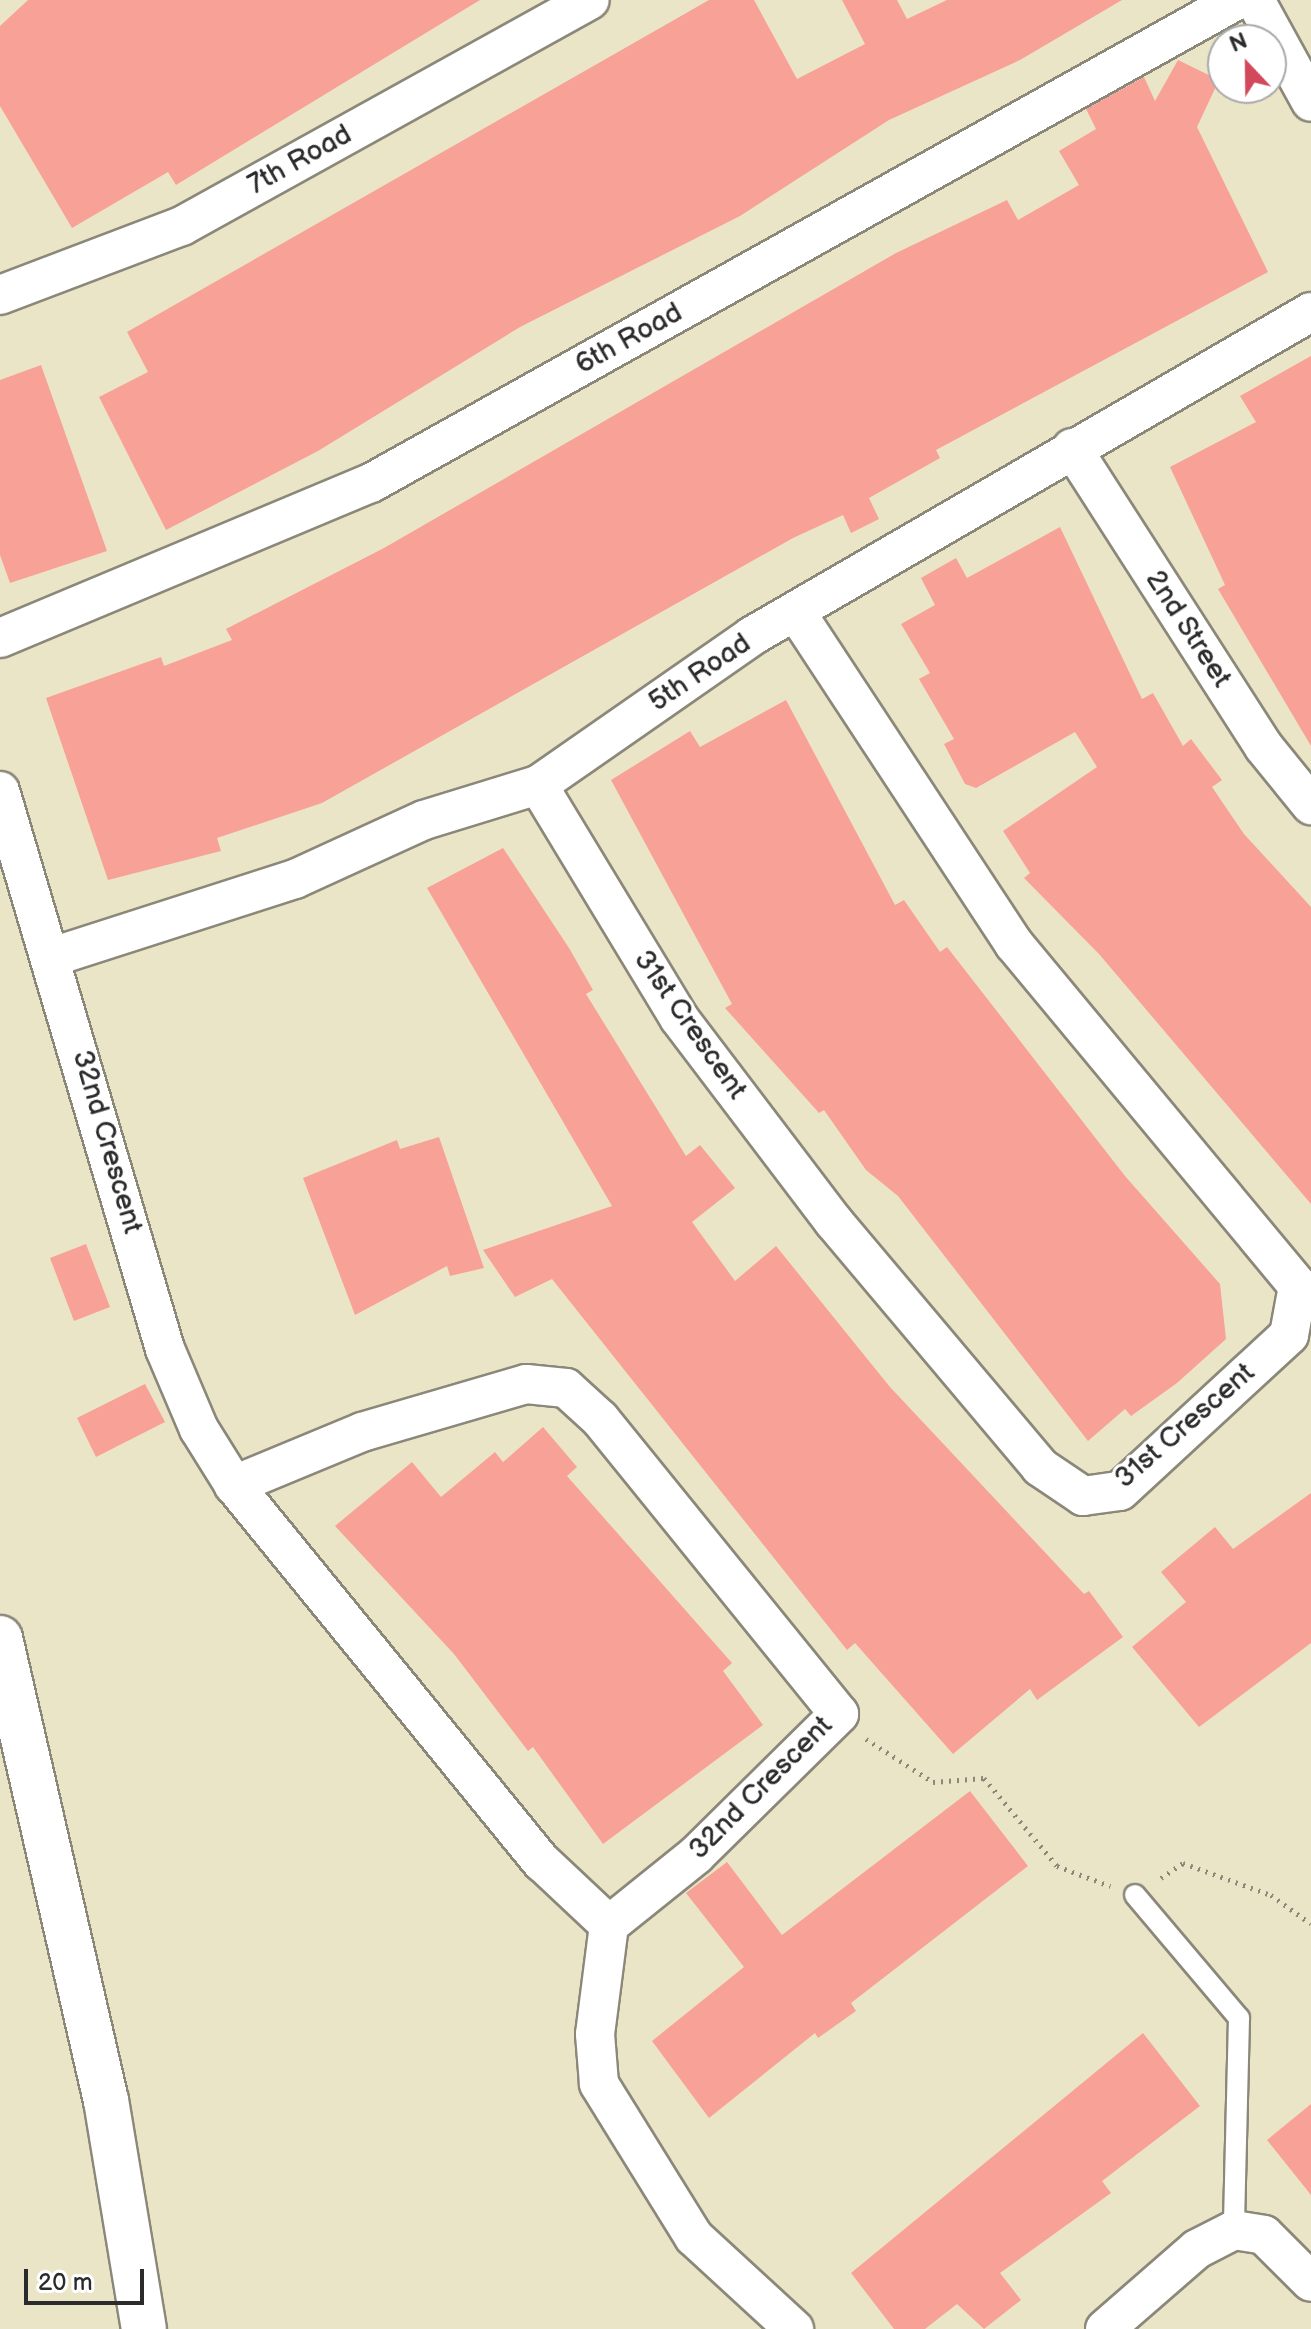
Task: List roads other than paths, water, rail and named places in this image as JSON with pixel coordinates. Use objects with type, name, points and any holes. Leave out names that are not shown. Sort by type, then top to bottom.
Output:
[{"type":"street","name":"7th Road","points":[[0,295],[182,226],[589,0]]},
{"type":"street","name":"6th Road","points":[[0,638],[371,483],[1237,0]]},
{"type":"street","points":[[1255,0],[1311,102]]},
{"type":"street","name":"5th Road","points":[[55,956],[295,879],[424,820],[538,785],[752,636],[798,615],[1072,448],[1311,312]]},
{"type":"street","name":"2nd Street","points":[[1072,448],[1264,747],[1311,805]]},
{"type":"street","name":"31st Crescent","points":[[538,785],[679,1018],[834,1222],[1040,1467],[1083,1496],[1120,1491],[1289,1335],[1298,1286],[1014,944],[798,615]]},
{"type":"street","name":"32nd Crescent","points":[[0,791],[55,956],[165,1349],[199,1429],[234,1485],[472,1784],[609,1925],[696,1855],[839,1714],[600,1419],[566,1388],[526,1384],[362,1432],[234,1485]]},
{"type":"street","points":[[0,1638],[106,2100],[144,2329]]},
{"type":"street","points":[[609,1925],[595,2034],[599,2084],[694,2237],[794,2329]]},
{"type":"street","points":[[1105,2329],[1197,2249],[1234,2230],[1264,2235],[1311,2282]]},
{"type":"lane","points":[[1135,1895],[1239,2018],[1234,2230]]}]
